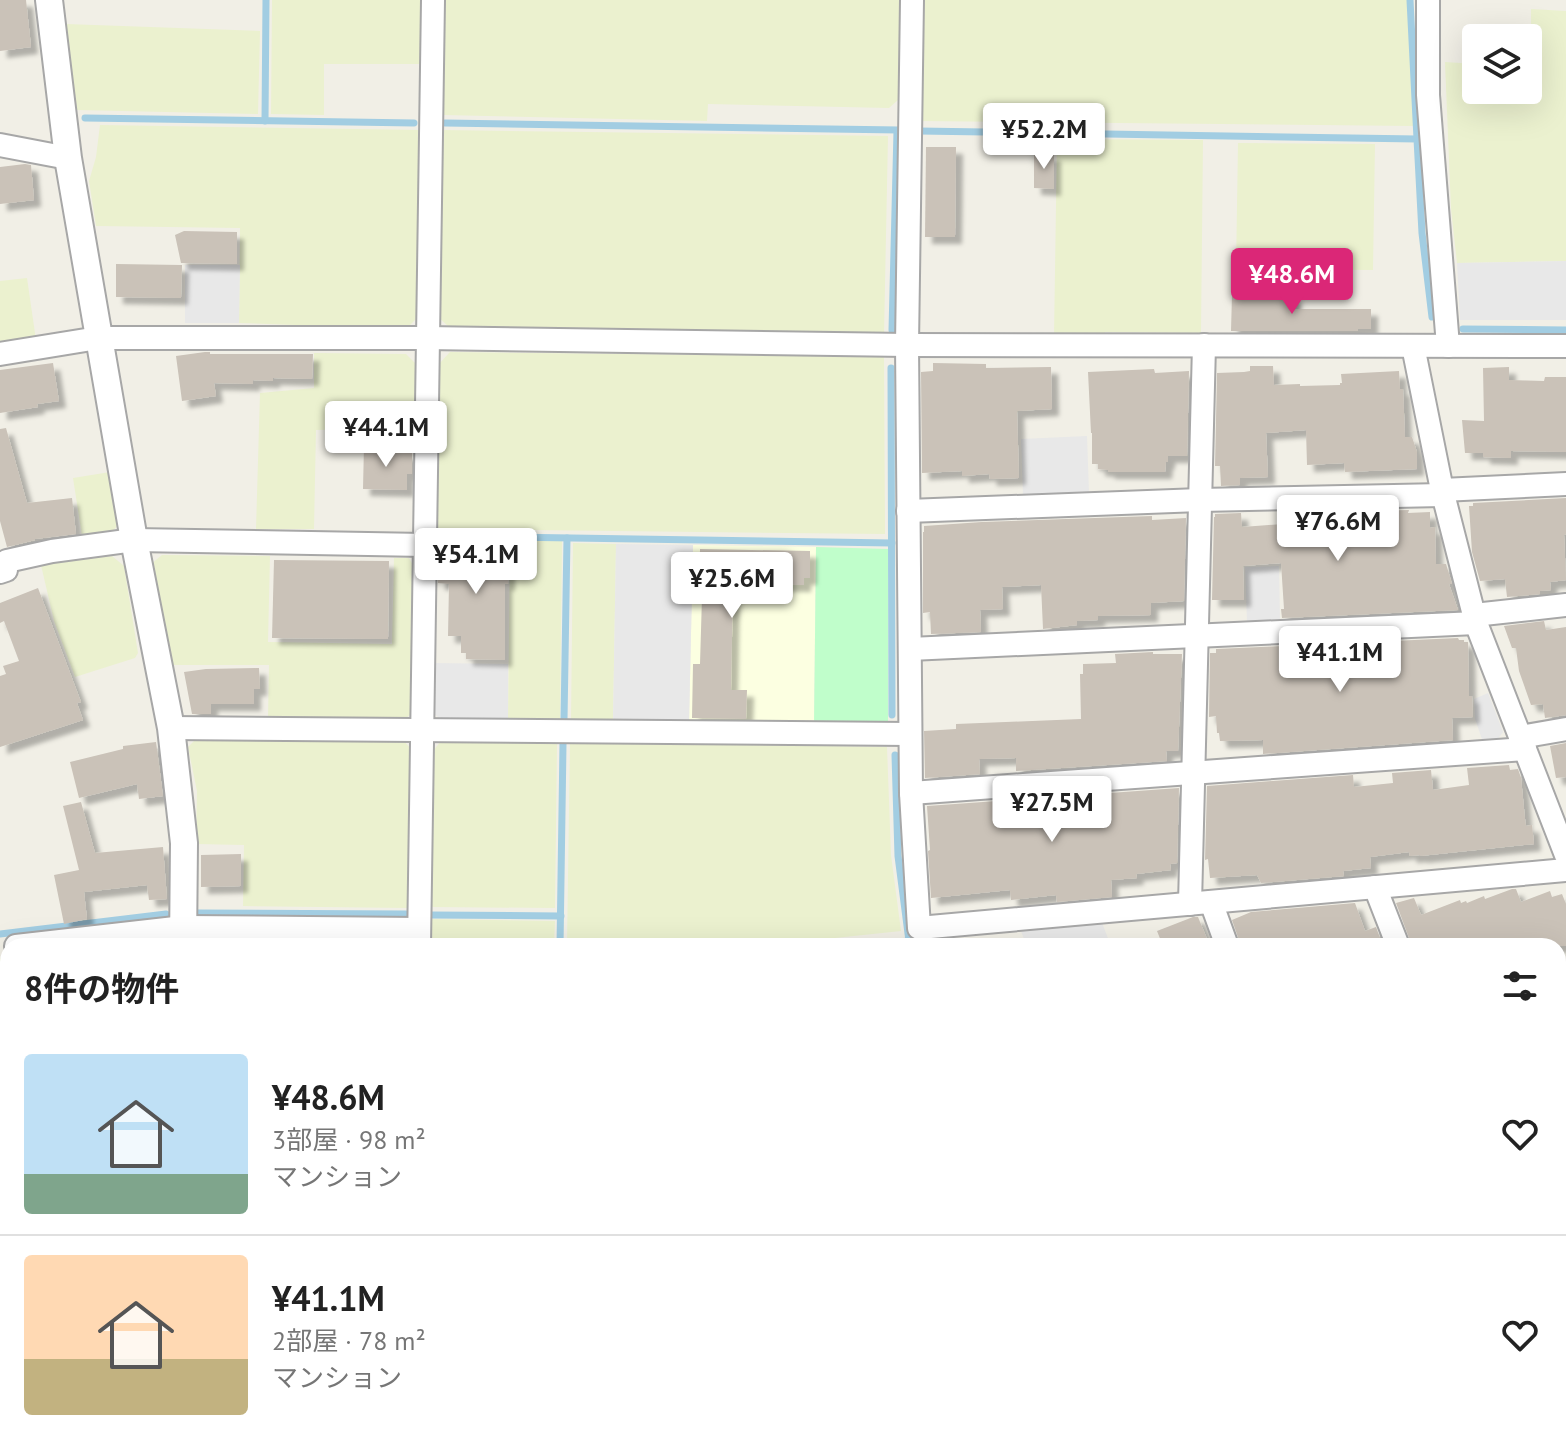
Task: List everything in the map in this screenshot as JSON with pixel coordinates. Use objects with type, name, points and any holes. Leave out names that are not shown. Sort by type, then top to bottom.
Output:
[{"type":"street","points":[[49,0],[68,158],[98,338],[171,728],[184,843],[184,937],[419,938],[433,0]]},
{"type":"street","points":[[912,0],[908,511],[911,793],[919,928],[942,936],[1200,903],[1566,870]]},
{"type":"street","points":[[1428,0],[1428,95],[1448,346]]},
{"type":"street","points":[[0,145],[68,158]]},
{"type":"street","points":[[0,354],[98,338],[427,338],[907,345],[1566,346]]},
{"type":"street","points":[[1204,345],[1193,773],[1200,903],[1222,938]]},
{"type":"street","points":[[1413,346],[1442,492],[1475,619],[1566,855]]},
{"type":"street","points":[[908,511],[1442,492],[1566,484]]},
{"type":"street","points":[[0,572],[6,570],[7,561],[52,551],[134,540],[425,545]]},
{"type":"street","points":[[910,649],[1475,619],[1566,605]]},
{"type":"street","points":[[171,728],[910,734]]},
{"type":"street","points":[[911,793],[1193,773],[1523,743],[1566,729]]},
{"type":"street","points":[[1375,887],[1395,938]]},
{"type":"shaded area","points":[[272,0],[426,0],[422,2],[421,64],[324,64],[324,115],[271,114]]},
{"type":"shaded area","points":[[444,0],[900,0],[898,100],[889,108],[708,104],[707,121],[443,115]]},
{"type":"shaded area","points":[[920,0],[1408,0],[1414,126],[919,121]]},
{"type":"shaded area","points":[[1531,9],[1566,11],[1566,261],[1457,263],[1451,209],[1445,62],[1462,63],[1462,104],[1542,104],[1542,24],[1531,24]]},
{"type":"shaded area","points":[[66,24],[260,31],[258,114],[77,110]]},
{"type":"shaded area","points":[[100,125],[422,130],[419,316],[406,329],[239,323],[240,228],[96,226],[89,181]]},
{"type":"shaded area","points":[[441,130],[888,136],[884,335],[449,327],[436,315]]},
{"type":"shaded area","points":[[1057,139],[1203,140],[1201,333],[1105,332],[1104,337],[1054,337]]},
{"type":"shaded area","points":[[1238,143],[1375,144],[1373,270],[1236,269]]},
{"type":"shaded area","points":[[1566,261],[1566,320],[1460,320],[1457,263]]},
{"type":"shaded area","points":[[185,265],[240,265],[239,323],[185,323]]},
{"type":"shaded area","points":[[27,278],[36,340],[0,345],[0,281]]},
{"type":"shaded area","points":[[450,352],[884,357],[885,534],[436,529],[438,365]]},
{"type":"shaded area","points":[[314,353],[406,354],[417,365],[415,428],[316,430],[314,529],[256,529],[260,393],[314,388]]},
{"type":"shaded area","points":[[1087,436],[1089,493],[1023,495],[1021,439]]},
{"type":"shaded area","points":[[110,472],[118,525],[112,532],[82,536],[73,478]]},
{"type":"shaded area","points":[[510,541],[562,541],[560,721],[508,720]]},
{"type":"shaded area","points":[[573,543],[616,544],[613,721],[571,721]]},
{"type":"shaded area","points":[[616,544],[693,545],[689,723],[613,721]]},
{"type":"shaded area","points":[[693,545],[816,547],[814,725],[689,723]]},
{"type":"shaded area","points":[[162,555],[270,556],[268,642],[392,644],[394,558],[409,558],[414,567],[412,713],[405,719],[268,718],[269,665],[170,665],[151,564]]},
{"type":"shaded area","points":[[112,556],[124,566],[138,653],[135,658],[75,677],[54,621],[41,565]]},
{"type":"shaded area","points":[[1279,566],[1280,621],[1247,622],[1245,567]]},
{"type":"shaded area","points":[[433,663],[508,664],[508,720],[442,720],[433,713]]},
{"type":"shaded area","points":[[1488,693],[1503,732],[1496,741],[1483,742],[1475,719],[1474,699]]},
{"type":"shaded area","points":[[198,737],[403,740],[411,749],[409,908],[243,906],[244,845],[196,844],[197,791],[188,747]]},
{"type":"shaded area","points":[[441,741],[557,742],[555,908],[430,907],[433,751]]},
{"type":"shaded area","points":[[570,742],[887,747],[891,855],[901,931],[835,938],[567,938]]},
{"type":"shaded area","points":[[429,919],[555,921],[554,938],[429,938]]},
{"type":"shaded area","points":[[1102,923],[1108,938],[1024,938],[1020,929]]},
{"type":"green space","points":[[816,547],[888,549],[888,726],[814,725]]},
{"type":"building","points":[[0,0],[26,0],[31,47],[0,51]]},
{"type":"building","points":[[926,147],[956,147],[955,237],[925,237]]},
{"type":"building","points":[[1034,154],[1054,154],[1054,189],[1034,188]]},
{"type":"building","points":[[31,165],[34,200],[0,204],[0,167]]},
{"type":"building","points":[[184,231],[237,232],[237,264],[181,263],[175,235]]},
{"type":"building","points":[[116,264],[182,265],[181,298],[116,297]]},
{"type":"building","points":[[1232,295],[1294,296],[1294,309],[1371,309],[1371,329],[1231,331]]},
{"type":"building","points":[[210,352],[313,354],[312,379],[273,378],[273,381],[253,380],[253,384],[214,383],[216,396],[182,401],[176,356]]},
{"type":"building","points":[[53,363],[59,401],[0,413],[0,370]]},
{"type":"building","points":[[933,363],[986,364],[986,368],[1051,367],[1052,409],[1017,411],[1019,478],[990,479],[989,474],[962,476],[962,471],[922,473],[921,372],[933,371]]},
{"type":"building","points":[[1250,366],[1273,366],[1274,385],[1300,386],[1340,385],[1341,374],[1399,371],[1405,437],[1412,437],[1417,452],[1417,469],[1345,472],[1344,463],[1307,465],[1306,430],[1266,433],[1268,477],[1240,478],[1240,485],[1221,486],[1220,466],[1215,466],[1217,373],[1250,371]]},
{"type":"building","points":[[1509,367],[1509,380],[1544,381],[1545,377],[1566,377],[1566,452],[1511,451],[1511,458],[1465,453],[1462,420],[1484,421],[1483,368]]},
{"type":"building","points":[[1154,369],[1155,373],[1189,371],[1187,456],[1168,456],[1165,472],[1108,472],[1098,469],[1098,464],[1092,464],[1088,372]]},
{"type":"building","points":[[6,428],[27,503],[72,498],[76,534],[35,539],[7,547],[0,521],[0,429]]},
{"type":"building","points":[[364,445],[388,446],[388,453],[412,453],[412,474],[407,474],[407,490],[363,489]]},
{"type":"building","points":[[1566,498],[1566,580],[1550,582],[1551,590],[1540,591],[1540,594],[1507,597],[1505,579],[1480,581],[1472,552],[1469,506],[1473,503]]},
{"type":"building","points":[[1409,510],[1408,513],[1430,512],[1430,528],[1435,527],[1436,564],[1446,564],[1458,610],[1282,618],[1281,563],[1243,566],[1244,600],[1212,600],[1215,514],[1241,513],[1242,527],[1283,524],[1282,517],[1319,515],[1319,512]]},
{"type":"building","points":[[1152,516],[1152,520],[1186,518],[1184,601],[1151,603],[1151,615],[1098,616],[1098,620],[1077,621],[1077,625],[1043,629],[1041,585],[1002,587],[1003,609],[980,610],[981,632],[931,634],[930,612],[923,613],[924,526]]},
{"type":"building","points":[[439,542],[509,543],[508,584],[505,584],[505,660],[466,659],[466,653],[461,653],[461,636],[448,636],[449,584],[438,583]]},
{"type":"building","points":[[700,549],[810,551],[810,578],[804,578],[804,585],[733,584],[731,690],[747,690],[746,719],[692,718],[693,664],[700,664]]},
{"type":"building","points":[[274,560],[389,561],[388,639],[272,638]]},
{"type":"building","points":[[38,588],[81,702],[77,703],[83,720],[0,747],[0,676],[6,674],[3,666],[19,661],[4,621],[0,623],[0,603]]},
{"type":"building","points":[[1544,621],[1546,630],[1566,627],[1566,715],[1545,718],[1543,704],[1531,705],[1519,671],[1516,648],[1512,648],[1504,626]]},
{"type":"building","points":[[1458,638],[1468,642],[1469,696],[1472,696],[1473,717],[1452,718],[1453,740],[1263,754],[1263,740],[1220,741],[1216,716],[1209,717],[1210,653],[1216,653],[1216,649]]},
{"type":"building","points":[[1115,654],[1182,654],[1178,751],[1166,751],[1167,761],[1016,771],[1016,758],[979,759],[980,774],[925,778],[924,731],[956,729],[956,724],[1081,719],[1080,674],[1083,674],[1083,664],[1116,663]]},
{"type":"building","points":[[259,668],[260,689],[254,689],[254,704],[211,704],[211,714],[192,714],[184,672]]},
{"type":"building","points":[[156,742],[163,796],[139,799],[137,784],[79,798],[70,762],[123,749],[123,746]]},
{"type":"building","points":[[1566,743],[1566,777],[1556,778],[1550,746]]},
{"type":"building","points":[[1509,765],[1510,770],[1518,769],[1521,778],[1526,826],[1532,825],[1534,844],[1420,856],[1410,856],[1409,852],[1370,857],[1371,868],[1343,871],[1344,876],[1261,883],[1257,875],[1210,878],[1208,859],[1205,860],[1207,786],[1353,775],[1354,787],[1393,783],[1392,773],[1431,770],[1433,790],[1469,785],[1467,768]]},
{"type":"building","points":[[1179,788],[1177,863],[1170,864],[1171,870],[1111,880],[1112,897],[1057,902],[1056,895],[1011,900],[1010,890],[931,898],[927,806]]},
{"type":"building","points":[[81,802],[95,853],[163,847],[167,899],[149,900],[147,885],[84,892],[87,919],[64,924],[54,875],[79,870],[63,806]]},
{"type":"building","points":[[241,854],[241,886],[201,887],[201,855]]},
{"type":"building","points":[[1512,889],[1516,889],[1521,902],[1550,891],[1552,897],[1562,894],[1566,904],[1566,938],[1409,938],[1396,903],[1414,898],[1421,915],[1460,900],[1467,903],[1484,896],[1485,899]]},
{"type":"building","points":[[1355,903],[1365,931],[1376,927],[1380,938],[1238,938],[1232,920],[1251,912]]},
{"type":"building","points":[[1198,917],[1207,938],[1160,938],[1157,931]]},
{"type":"waterway","points":[[265,121],[266,0]]},
{"type":"waterway","points":[[1410,0],[1417,139]]},
{"type":"waterway","points":[[85,118],[414,123]]},
{"type":"waterway","points":[[445,123],[899,130]]},
{"type":"waterway","points":[[892,330],[897,131]]},
{"type":"waterway","points":[[919,131],[1417,139],[1422,233],[1432,317]]},
{"type":"waterway","points":[[1463,329],[1566,330]]},
{"type":"waterway","points":[[891,368],[892,715]]},
{"type":"waterway","points":[[437,536],[892,543]]},
{"type":"waterway","points":[[564,720],[567,538]]},
{"type":"waterway","points":[[560,938],[563,744]]},
{"type":"waterway","points":[[895,755],[898,856],[909,938]]},
{"type":"waterway","points":[[198,913],[406,914]]},
{"type":"waterway","points":[[0,934],[166,914]]},
{"type":"waterway","points":[[431,915],[561,916]]}]
